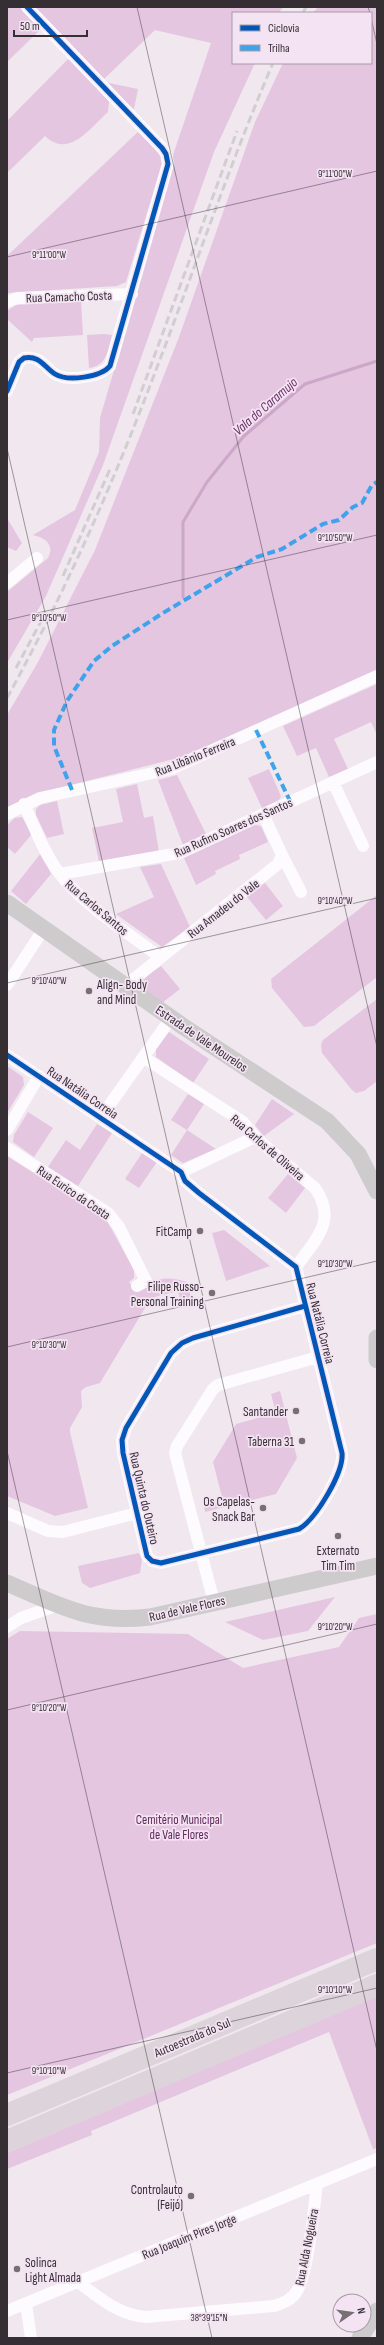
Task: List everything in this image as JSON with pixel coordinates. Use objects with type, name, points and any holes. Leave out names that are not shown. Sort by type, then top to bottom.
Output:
[{"type":"highway","name":"Autoestrada do Sul","points":[[7,2115],[377,1959]]},
{"type":"highway","name":"Autoestrada do Sul","points":[[7,2140],[377,1985]]},
{"type":"main road","name":"Estrada de Vale Mourelos","points":[[7,903],[43,930],[171,1018],[327,1121],[358,1154],[377,1191]]},
{"type":"main road","points":[[377,1338],[377,1360]]},
{"type":"main road","name":"Rua de Vale Flores","points":[[7,1583],[88,1616],[119,1620],[150,1617],[375,1567]]},
{"type":"main road","points":[[360,2338],[377,2311]]},
{"type":"street","points":[[7,391],[19,362],[30,357],[42,362],[54,374],[60,377],[92,376],[105,372],[114,354],[168,164],[166,154],[27,7]]},
{"type":"street","name":"Rua Camacho Costa","points":[[7,302],[17,298],[132,294]]},
{"type":"street","points":[[7,583],[37,558]]},
{"type":"street","name":"Rua Libânio Ferreira","points":[[7,814],[24,804],[72,790],[171,769],[377,676]]},
{"type":"street","name":"Rua Rufino Soares dos Santos","points":[[60,874],[180,853],[377,762]]},
{"type":"street","points":[[333,782],[362,846]]},
{"type":"street","name":"Rua Carlos Santos","points":[[24,804],[52,863],[60,874],[81,896],[160,957]]},
{"type":"street","points":[[263,814],[301,892]]},
{"type":"street","name":"Rua Amadeu do Vale","points":[[125,986],[278,864],[282,855]]},
{"type":"street","points":[[7,985],[11,971],[43,930]]},
{"type":"street","points":[[101,1117],[171,1018]]},
{"type":"street","name":"Rua Natália Correia","points":[[7,1055],[181,1172],[185,1181],[199,1193],[296,1267],[343,1461],[339,1472],[312,1518],[299,1529],[200,1553]]},
{"type":"street","name":"Rua Carlos de Oliveira","points":[[144,1057],[243,1122],[255,1137],[315,1188],[323,1198],[326,1212],[322,1231],[296,1267]]},
{"type":"street","points":[[7,1130],[39,1076]]},
{"type":"street","points":[[181,1172],[255,1137]]},
{"type":"street","name":"Rua Eurico da Costa","points":[[7,1148],[108,1213],[119,1227],[146,1281],[137,1286]]},
{"type":"street","name":"Rua Quinta do Outeiro","points":[[200,1553],[161,1563],[152,1561],[147,1556],[122,1453],[122,1440],[126,1428],[171,1353],[182,1343],[193,1338],[305,1306]]},
{"type":"street","points":[[214,1602],[175,1453],[179,1442],[213,1389],[218,1385],[318,1357]]},
{"type":"street","points":[[7,1513],[48,1531],[63,1532],[137,1513]]},
{"type":"street","points":[[7,1627],[22,1618],[58,1605]]},
{"type":"street","name":"Rua Joaquim Pires Jorge","points":[[7,2312],[375,2161]]},
{"type":"street","name":"Rua Alda Nogueira","points":[[78,2282],[114,2309],[132,2316],[146,2317],[274,2306],[284,2303],[298,2291],[303,2275],[317,2184]]},
{"type":"street","points":[[26,2304],[31,2338]]},
{"type":"green space","points":[[7,7],[20,7],[41,29],[7,62]]},
{"type":"green space","points":[[33,7],[283,7],[280,12],[232,12],[232,64],[255,64],[214,152],[103,465],[46,596],[7,663],[7,592],[48,558],[50,549],[48,542],[33,535],[75,510],[99,452],[100,418],[151,244],[174,152],[211,43],[155,30],[103,80]]},
{"type":"green space","points":[[318,7],[377,7],[377,671],[316,700],[178,758],[39,793],[7,809],[7,715],[38,662],[95,550],[179,337],[255,122],[283,64],[372,64],[372,12],[314,12]]},
{"type":"green space","points":[[69,58],[109,101],[108,112],[79,139],[71,143],[62,144],[54,142],[45,136],[7,173],[7,121]]},
{"type":"green space","points":[[104,82],[138,89],[134,109],[130,109]]},
{"type":"green space","points":[[139,131],[164,157],[126,282],[117,286],[7,293],[7,256]]},
{"type":"green space","points":[[81,301],[83,335],[34,338],[32,342],[7,319],[7,311],[16,305]]},
{"type":"green space","points":[[87,335],[112,335],[108,352],[100,364],[89,368]]},
{"type":"green space","points":[[7,518],[22,543],[16,551],[7,547]]},
{"type":"green space","points":[[377,684],[377,735],[371,722],[334,739],[348,769],[329,777],[316,748],[297,756],[283,726]]},
{"type":"green space","points":[[269,769],[281,796],[279,800],[262,808],[248,778]]},
{"type":"green space","points":[[177,775],[206,834],[183,845],[158,780]]},
{"type":"green space","points":[[137,784],[144,818],[153,816],[159,852],[99,862],[92,828],[123,822],[116,789]]},
{"type":"green space","points":[[57,801],[64,834],[47,838],[36,815],[36,809],[40,805]]},
{"type":"green space","points":[[22,817],[32,834],[15,854],[7,847],[7,825],[15,818]]},
{"type":"green space","points":[[255,825],[261,826],[268,842],[239,855],[240,859],[215,871],[216,874],[196,885],[184,858]]},
{"type":"green space","points":[[41,853],[51,874],[26,904],[11,891]]},
{"type":"green space","points":[[161,864],[190,927],[162,947],[116,914],[154,897],[140,867]]},
{"type":"green space","points":[[265,883],[283,906],[266,920],[247,897]]},
{"type":"green space","points":[[377,895],[377,977],[314,1026],[304,1027],[272,988],[271,979]]},
{"type":"green space","points":[[161,966],[180,989],[162,1003],[141,987],[141,984],[145,978]]},
{"type":"green space","points":[[377,999],[377,1081],[364,1091],[356,1093],[322,1053],[321,1045],[323,1040]]},
{"type":"green space","points":[[169,1032],[209,1059],[193,1083],[156,1057],[156,1049]]},
{"type":"green space","points":[[7,1066],[23,1077],[24,1085],[7,1113]]},
{"type":"green space","points":[[188,1094],[204,1104],[187,1130],[171,1120]]},
{"type":"green space","points":[[272,1099],[294,1114],[264,1136],[255,1125]]},
{"type":"green space","points":[[28,1112],[53,1128],[34,1157],[13,1142],[14,1135]]},
{"type":"green space","points":[[97,1124],[112,1133],[78,1186],[48,1167],[66,1140],[80,1150]]},
{"type":"green space","points":[[187,1130],[216,1149],[183,1163],[171,1155]]},
{"type":"green space","points":[[142,1153],[157,1162],[139,1188],[125,1179]]},
{"type":"green space","points":[[7,1156],[106,1219],[134,1270],[134,1278],[129,1282],[135,1290],[160,1279],[172,1279],[187,1282],[191,1297],[180,1300],[178,1291],[151,1298],[100,1383],[86,1387],[81,1391],[82,1407],[70,1428],[70,1432],[88,1508],[55,1516],[7,1496]]},
{"type":"green space","points":[[288,1174],[305,1188],[286,1213],[268,1198]]},
{"type":"green space","points":[[224,1230],[270,1266],[226,1281],[212,1233]]},
{"type":"green space","points":[[280,1391],[297,1458],[276,1494],[205,1512],[203,1502],[222,1497],[213,1462],[236,1424],[276,1413],[271,1394]]},
{"type":"green space","points":[[139,1553],[142,1559],[140,1573],[90,1588],[82,1583],[78,1566]]},
{"type":"green space","points":[[335,1597],[308,1631],[263,1640],[225,1622]]},
{"type":"green space","name":"Cemitério Municipal de Vale Flores","points":[[377,1614],[377,1943],[7,2095],[7,1639],[20,1631],[188,1634],[243,1668],[339,1647],[359,1618]]},
{"type":"green space","points":[[377,1996],[377,2148],[373,2149],[329,2032],[91,2131],[92,2135],[7,2169],[7,2153]]},
{"type":"waterway","name":"Vala do Caramujo","points":[[183,597],[183,522],[207,482],[244,436],[305,384],[377,361]]},
{"type":"railway","points":[[304,12],[306,7]]},
{"type":"railway","points":[[7,698],[28,660],[85,543],[119,463],[166,343],[241,142],[273,64]]},
{"type":"railway","points":[[133,414],[237,131]]},
{"type":"railway","points":[[63,576],[110,469]]},
{"type":"railway","points":[[16,668],[46,612]]},
{"type":"marked path","points":[[72,790],[54,746],[54,730],[67,701],[94,661],[112,646],[163,613],[257,557],[282,549],[323,524],[339,520],[353,507],[362,503],[372,485],[377,482]]},
{"type":"marked path","points":[[256,730],[290,801]]},
{"type":"cycle path","points":[[7,391],[19,362],[24,358],[34,358],[55,374],[68,378],[92,375],[106,370],[110,366],[168,164],[166,154],[162,148],[27,7]]},
{"type":"cycle path","points":[[7,1055],[181,1172],[185,1181],[199,1193],[296,1267],[342,1453],[339,1471],[334,1483],[321,1506],[306,1524],[299,1529],[161,1563],[152,1561],[147,1556],[123,1453],[122,1440],[126,1428],[171,1353],[182,1343],[193,1338],[305,1306]]},
{"type":"place","name":"Align- Body and Mind","points":[[89,991]]},
{"type":"place","name":"FitCamp","points":[[200,1231]]},
{"type":"place","name":"Filipe Russo- Personal Training","points":[[212,1293]]},
{"type":"place","name":"Santander","points":[[296,1411]]},
{"type":"place","name":"Taberna 31","points":[[302,1441]]},
{"type":"place","name":"Os Capelas- Snack Bar","points":[[263,1508]]},
{"type":"place","name":"Externato Tim Tim","points":[[338,1536]]},
{"type":"place","name":"Controlauto (Feijó)","points":[[191,2196]]},
{"type":"place","name":"Solinca Light Almada","points":[[17,2269]]}]
